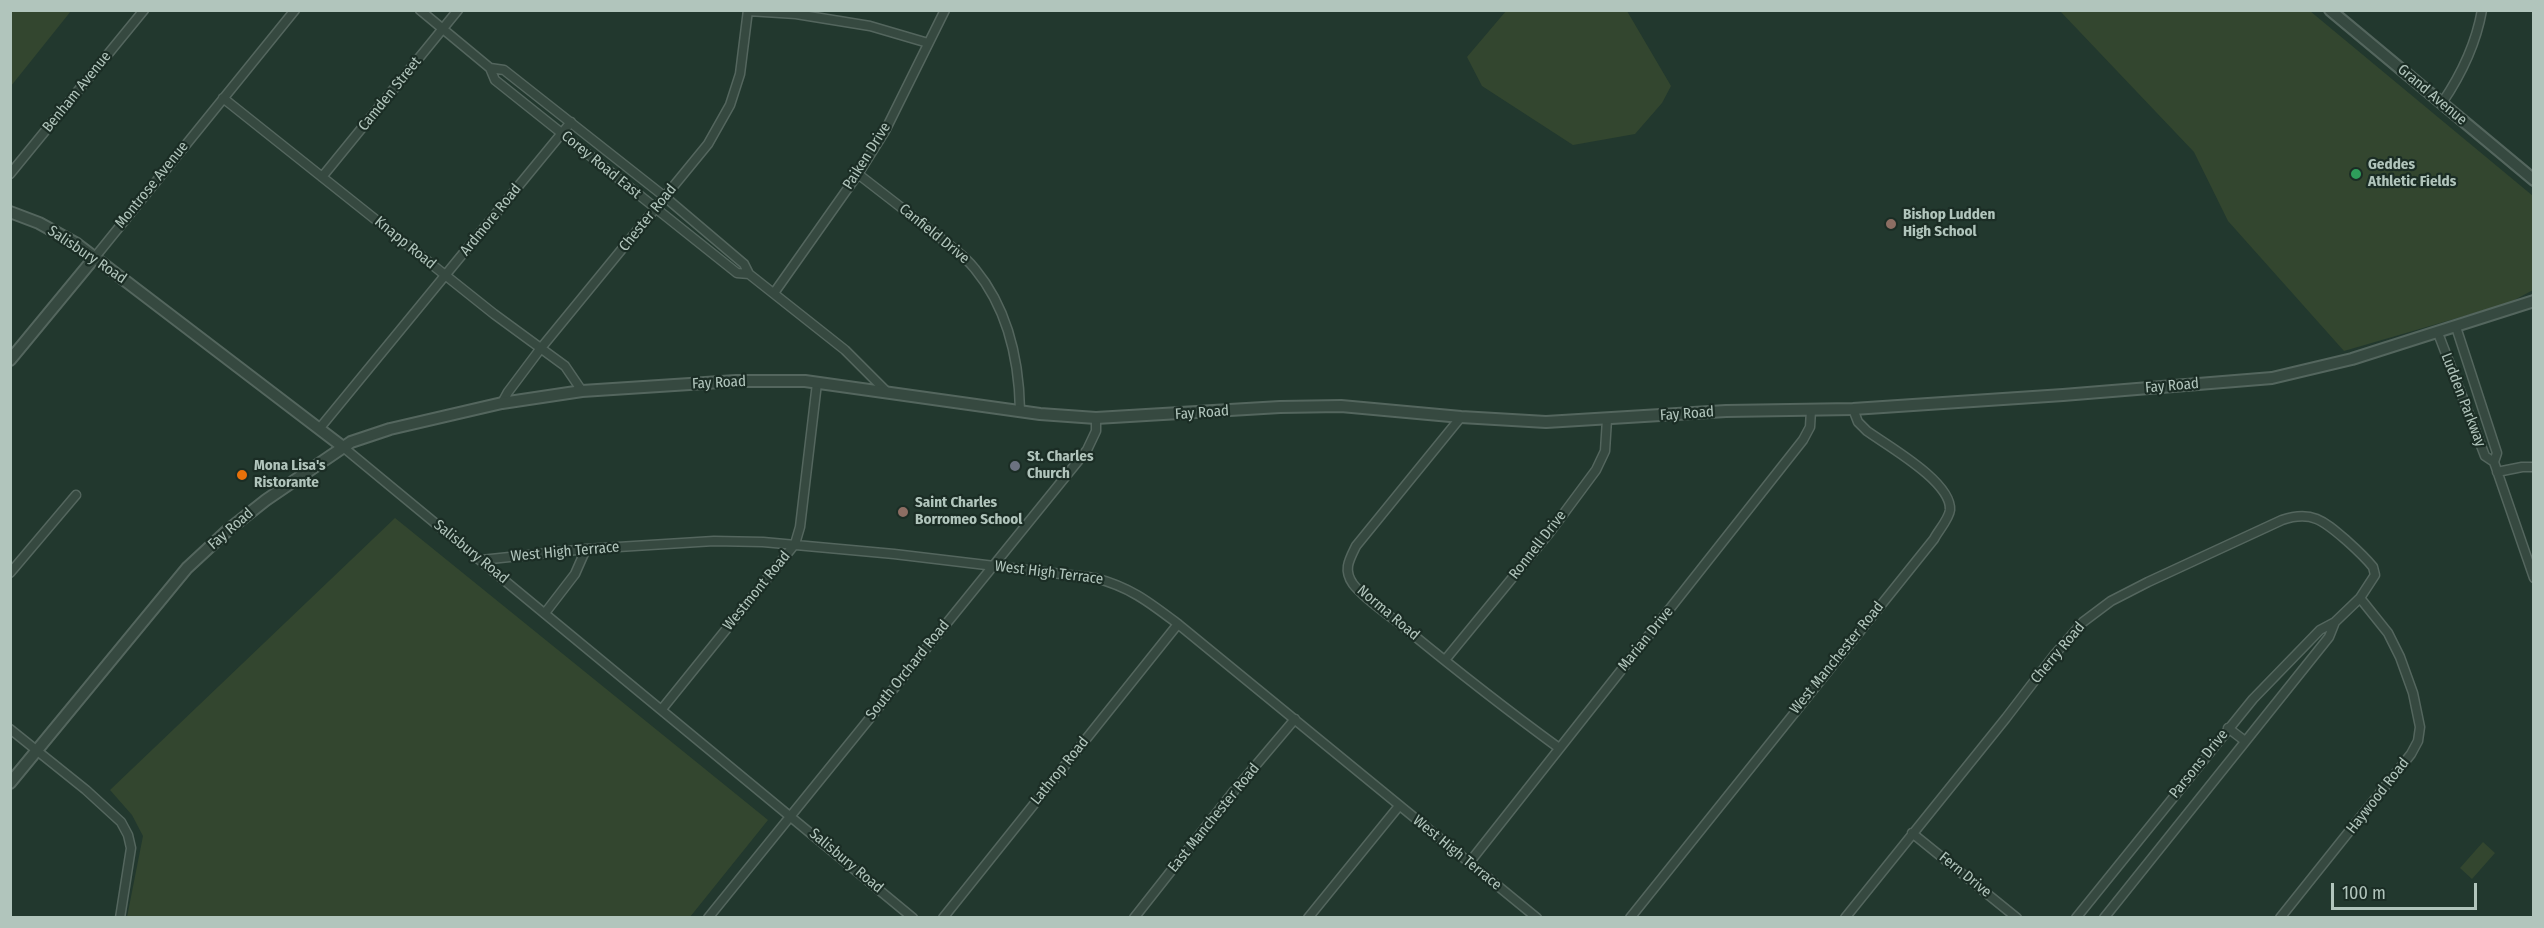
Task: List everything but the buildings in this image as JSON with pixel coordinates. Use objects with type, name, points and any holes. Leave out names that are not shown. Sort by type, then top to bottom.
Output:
[{"type":"street","name":"Benham Avenue","points":[[10,174],[144,10]]},
{"type":"street","name":"Montrose Avenue","points":[[10,360],[295,10]]},
{"type":"street","name":"Corey Road East","points":[[420,10],[490,68],[495,80],[561,134],[737,273],[749,274]]},
{"type":"street","name":"Camden Street","points":[[322,177],[458,10]]},
{"type":"street","name":"Paiken Drive","points":[[774,293],[858,174],[885,131],[945,10]]},
{"type":"street","name":"Grand Avenue","points":[[2330,10],[2534,180]]},
{"type":"street","points":[[2442,103],[2456,82],[2477,34],[2482,10]]},
{"type":"street","points":[[748,11],[796,14],[870,26],[928,43]]},
{"type":"street","name":"Chester Road","points":[[502,403],[541,348],[708,144],[730,105],[740,75],[748,11]]},
{"type":"street","name":"Corey Road East","points":[[490,68],[504,70],[665,197],[744,264],[749,274],[845,350],[886,391]]},
{"type":"street","name":"Knapp Road","points":[[223,98],[565,366],[582,391]]},
{"type":"street","name":"Ardmore Road","points":[[319,429],[571,122]]},
{"type":"street","name":"Canfield Drive","points":[[858,174],[960,253],[976,270],[995,301],[1012,342],[1019,377],[1020,410]]},
{"type":"street","name":"Salisbury Road","points":[[10,212],[39,223],[95,257],[343,447],[913,918]]},
{"type":"street","name":"Fay Road","points":[[10,783],[187,568],[228,530],[266,500],[343,447],[390,429],[502,403],[582,391],[736,381],[817,383],[1096,418],[1280,407],[1341,406],[1546,422],[1726,411],[1853,409],[2272,378],[2329,365],[2438,333],[2534,301]]},
{"type":"street","name":"Ludden Parkway","points":[[2456,327],[2498,453],[2494,462]]},
{"type":"street","name":"Ludden Parkway","points":[[2438,333],[2485,456],[2494,462],[2534,578]]},
{"type":"street","name":"Westmont Road","points":[[662,709],[795,544],[800,527],[817,383]]},
{"type":"street","name":"West Manchester Road","points":[[1630,918],[1934,538],[1950,510],[1947,495],[1931,477],[1867,431],[1858,422],[1853,409]]},
{"type":"street","name":"Marian Drive","points":[[1469,863],[1803,441],[1810,427],[1811,410]]},
{"type":"street","name":"Norma Road","points":[[1461,417],[1356,546],[1347,562],[1347,570],[1354,584],[1445,660],[1559,748]]},
{"type":"street","name":"South Orchard Road","points":[[708,918],[1087,450],[1096,430],[1096,418]]},
{"type":"street","name":"Ronnell Drive","points":[[1445,660],[1550,532],[1596,470],[1605,451],[1607,419]]},
{"type":"street","points":[[2497,472],[2522,466],[2534,467]]},
{"type":"street","points":[[10,573],[76,495]]},
{"type":"street","name":"Cherry Road","points":[[1845,918],[2055,654],[2083,622],[2111,601],[2169,572],[2296,515],[2314,517],[2326,523],[2373,567],[2375,574],[2360,598]]},
{"type":"street","name":"West High Terrace","points":[[481,561],[586,549],[714,541],[795,544],[1095,578],[1119,584],[1138,593],[1178,624],[1538,918]]},
{"type":"street","points":[[545,613],[575,574],[586,549]]},
{"type":"street","name":"Parsons Drive","points":[[2076,918],[2253,699],[2320,630],[2334,622],[2360,598]]},
{"type":"street","name":"Haywood Road","points":[[2280,918],[2411,754],[2418,741],[2419,716],[2400,657],[2388,633],[2360,598]]},
{"type":"street","name":"Parsons Drive","points":[[2104,918],[2329,637],[2334,622]]},
{"type":"street","name":"Lathrop Road","points":[[943,918],[1178,624]]},
{"type":"street","name":"East Manchester Road","points":[[1134,918],[1294,719]]},
{"type":"street","points":[[2228,728],[2246,741]]},
{"type":"street","points":[[10,729],[121,822],[128,835],[131,848],[120,918]]},
{"type":"street","points":[[1308,918],[1399,806]]},
{"type":"street","name":"Fern Drive","points":[[1912,833],[2017,918]]},
{"type":"green space","points":[[10,11],[71,11],[11,86]]},
{"type":"green space","points":[[1506,11],[1627,11],[1671,86],[1662,103],[1635,134],[1573,145],[1482,86],[1467,57]]},
{"type":"green space","name":"Geddes Athletic Fields","points":[[2060,11],[2310,11],[2533,196],[2533,290],[2509,303],[2344,351],[2228,221],[2194,152]]},
{"type":"green space","points":[[395,518],[768,820],[690,917],[127,917],[143,836],[132,815],[110,790]]},
{"type":"green space","points":[[2483,842],[2495,853],[2472,879],[2460,868]]},
{"type":"place","name":"Geddes Athletic Fields","points":[[2356,174]]},
{"type":"place","name":"Bishop Ludden High School","points":[[1891,224]]},
{"type":"place","name":"St. Charles Church","points":[[1015,466]]},
{"type":"place","name":"Mona Lisa's Ristorante","points":[[242,475]]},
{"type":"place","name":"Saint Charles Borromeo School","points":[[903,512]]}]
